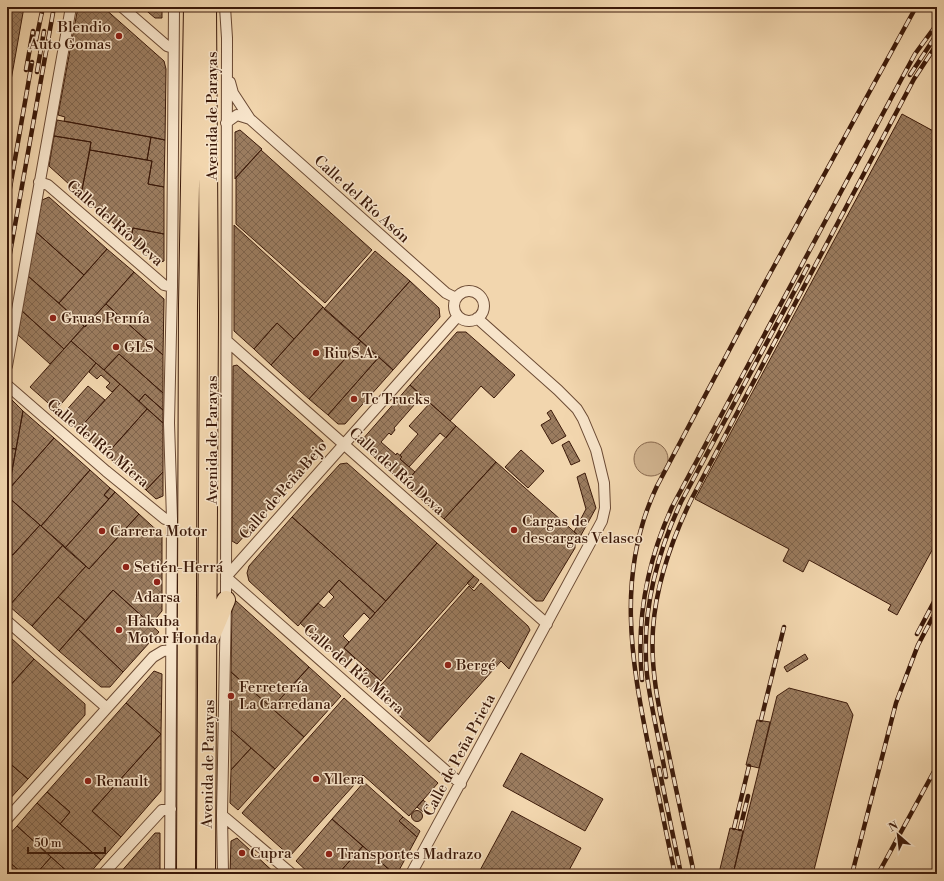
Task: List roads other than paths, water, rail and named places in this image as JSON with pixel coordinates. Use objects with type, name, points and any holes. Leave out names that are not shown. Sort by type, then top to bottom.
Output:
[{"type":"highway","points":[[185,7],[183,125],[190,210]]},
{"type":"highway","points":[[186,874],[190,210],[193,7]]},
{"type":"highway","points":[[206,7],[208,210],[206,874]]},
{"type":"highway","points":[[208,210],[215,55],[215,7]]},
{"type":"highway","points":[[206,646],[226,600]]},
{"type":"street","points":[[7,366],[71,7]]},
{"type":"street","points":[[122,7],[167,46],[173,48]]},
{"type":"street","points":[[170,874],[172,519],[169,423],[172,287],[174,7]]},
{"type":"street","name":"Avenida de Parayas","points":[[223,874],[222,814],[226,600],[227,341],[227,74],[225,7]]},
{"type":"street","name":"Calle del Río Asón","points":[[227,74],[233,93],[250,119],[446,293],[456,298]]},
{"type":"street","points":[[226,123],[237,116],[250,119]]},
{"type":"street","name":"Calle del Río Deva","points":[[39,182],[48,185],[164,285],[172,287]]},
{"type":"street","points":[[468,291],[478,294],[482,298],[484,305],[483,311],[477,318],[469,321],[458,316],[454,306],[456,298],[462,293],[468,291]]},
{"type":"street","name":"Calle de Peña Bejo","points":[[226,577],[458,316]]},
{"type":"street","name":"Calle de Peña Prieta","points":[[411,874],[602,521],[605,508],[606,496],[602,471],[589,430],[577,409],[477,318]]},
{"type":"street","name":"Calle del Río Deva","points":[[227,341],[547,624]]},
{"type":"street","name":"Calle del Río Miera","points":[[7,385],[106,471],[165,519],[172,519]]},
{"type":"street","name":"Calle del Río Miera","points":[[226,577],[461,784]]},
{"type":"street","points":[[7,621],[107,708]]},
{"type":"street","points":[[7,819],[153,656],[164,651],[171,650]]},
{"type":"street","points":[[103,874],[162,810],[171,809]]},
{"type":"street","points":[[222,814],[292,874]]},
{"type":"railway","points":[[36,40],[43,7]]},
{"type":"railway","points":[[7,270],[54,7]]},
{"type":"railway","points":[[675,874],[642,716],[633,649],[631,616],[632,584],[636,551],[644,518],[657,486],[767,279],[916,7]]},
{"type":"railway","points":[[642,680],[641,635],[645,591],[656,549],[672,507],[915,54],[937,24]]},
{"type":"railway","points":[[26,70],[33,31]]},
{"type":"railway","points":[[37,72],[44,31]]},
{"type":"railway","points":[[910,75],[937,34]]},
{"type":"railway","points":[[694,874],[662,724],[654,677],[652,645],[653,629],[661,578],[678,529],[692,498],[914,79],[937,44]]},
{"type":"railway","points":[[7,205],[32,62]]},
{"type":"railway","points":[[666,777],[647,675],[646,630],[652,586],[664,543],[681,502],[808,266]]},
{"type":"railway","points":[[917,634],[937,596]]},
{"type":"railway","points":[[852,874],[896,703],[918,645],[937,609]]},
{"type":"railway","points":[[761,720],[784,627]]},
{"type":"railway","points":[[734,828],[749,766]]},
{"type":"railway","points":[[878,874],[937,766]]},
{"type":"railway","points":[[659,768],[681,874]]},
{"type":"railway","points":[[740,829],[748,796]]},
{"type":"place","name":"Blendio Auto Gomas","points":[[119,36]]},
{"type":"place","name":"Gruas Pernía","points":[[53,318]]},
{"type":"place","name":"GLS","points":[[116,347]]},
{"type":"place","name":"Riu S.A.","points":[[316,353]]},
{"type":"place","name":"Tc Trucks","points":[[354,399]]},
{"type":"place","name":"Cargas de descargas Velasco","points":[[514,530]]},
{"type":"place","name":"Carrera Motor","points":[[102,531]]},
{"type":"place","name":"Setién-Herrá","points":[[126,567]]},
{"type":"place","name":"Adarsa","points":[[157,582]]},
{"type":"place","name":"Hakuba Motor Honda","points":[[119,630]]},
{"type":"place","name":"Bergé","points":[[448,665]]},
{"type":"place","name":"Ferretería La Carredana","points":[[231,696]]},
{"type":"place","name":"Yllera","points":[[316,779]]},
{"type":"place","name":"Renault","points":[[88,781]]},
{"type":"place","name":"Cupra","points":[[242,853]]},
{"type":"place","name":"Transportes Madrazo","points":[[329,854]]}]
